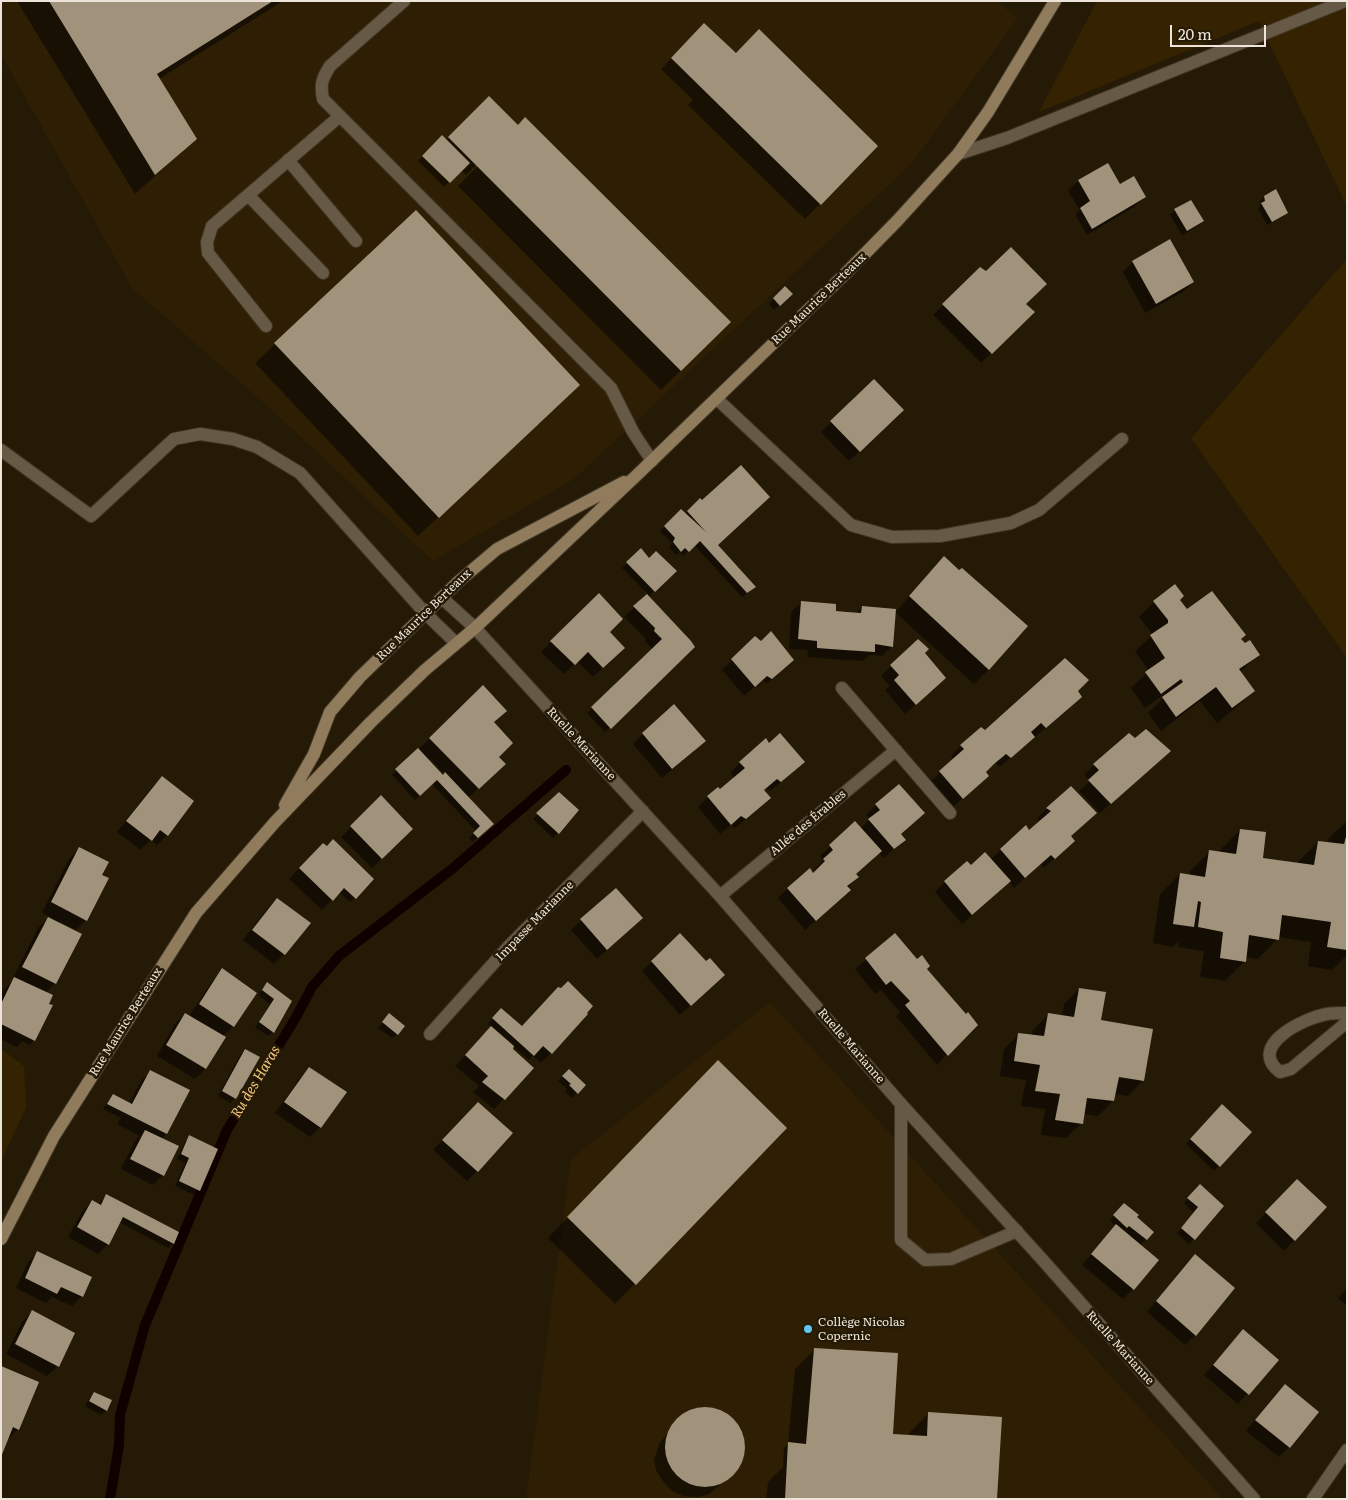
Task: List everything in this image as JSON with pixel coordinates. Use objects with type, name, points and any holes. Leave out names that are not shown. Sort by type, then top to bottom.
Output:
[{"type":"main road","name":"Rue Maurice Berteaux","points":[[1,1239],[54,1136],[196,913],[275,822],[371,722],[425,670],[475,628],[652,461],[897,221],[958,154],[988,112],[1054,1]]},
{"type":"main road","name":"Rue Maurice Berteaux","points":[[275,822],[314,754],[330,712],[360,677],[458,582],[497,549],[638,474]]},
{"type":"street","points":[[404,1],[330,66],[320,86],[323,98],[611,388],[633,432],[652,461]]},
{"type":"street","points":[[958,154],[1007,138],[1345,1]]},
{"type":"street","points":[[266,326],[208,253],[207,242],[212,226],[340,116]]},
{"type":"street","points":[[288,160],[356,241]]},
{"type":"street","points":[[248,195],[323,273]]},
{"type":"street","points":[[717,399],[850,525],[892,537],[940,536],[1011,523],[1039,510],[1122,439]]},
{"type":"street","points":[[1,450],[91,516],[174,439],[200,434],[233,439],[257,447],[300,473],[426,614],[456,643]]},
{"type":"street","name":"Ruelle Marianne","points":[[442,598],[475,628],[720,896],[901,1104],[1017,1231],[1254,1499]]},
{"type":"street","points":[[842,688],[950,813]]},
{"type":"street","name":"Allée des Érables","points":[[720,896],[896,750]]},
{"type":"street","name":"Impasse Marianne","points":[[430,1034],[510,946],[643,811]]},
{"type":"street","points":[[1347,1013],[1327,1014],[1308,1020],[1281,1035],[1270,1047],[1268,1056],[1273,1066],[1280,1072],[1291,1069],[1347,1022]]},
{"type":"street","points":[[901,1104],[901,1240],[925,1260],[951,1258],[1017,1231]]},
{"type":"street","points":[[1313,1499],[1347,1450]]},
{"type":"shaded area","points":[[1,1],[996,1],[1018,18],[912,163],[574,479],[433,561],[273,411],[132,288],[1,54]]},
{"type":"shaded area","points":[[1097,1],[1347,1],[1347,207],[1259,21],[1039,112]]},
{"type":"shaded area","points":[[1347,259],[1347,658],[1191,438]]},
{"type":"shaded area","name":"Collège Nicolas Copernic","points":[[770,1002],[1223,1499],[526,1499],[571,1159]]},
{"type":"shaded area","points":[[1,1049],[24,1066],[26,1108],[1,1161]]},
{"type":"building","points":[[49,1],[273,1],[157,74],[197,139],[155,175]]},
{"type":"building","points":[[704,23],[736,53],[759,29],[878,146],[821,205],[671,58]]},
{"type":"building","points":[[489,96],[518,125],[525,117],[731,322],[681,371],[448,137]]},
{"type":"building","points":[[442,135],[470,163],[450,183],[422,156]]},
{"type":"building","points":[[1108,163],[1120,184],[1134,176],[1146,197],[1092,229],[1080,208],[1090,201],[1078,180]]},
{"type":"building","points":[[1276,189],[1288,213],[1272,222],[1261,203],[1265,201],[1264,196]]},
{"type":"building","points":[[1191,200],[1204,221],[1187,231],[1174,209]]},
{"type":"building","points":[[416,210],[580,385],[439,518],[274,343]]},
{"type":"building","points":[[1170,239],[1194,282],[1156,304],[1132,261]]},
{"type":"building","points":[[1011,247],[1047,284],[1026,304],[1035,312],[992,354],[942,304],[980,267],[986,271]]},
{"type":"building","points":[[785,286],[793,294],[780,306],[773,298]]},
{"type":"building","points":[[874,379],[904,410],[860,452],[830,421]]},
{"type":"building","points":[[741,465],[770,497],[718,545],[756,587],[747,593],[700,541],[689,552],[685,548],[681,552],[673,542],[675,538],[664,526],[681,509],[706,532],[687,511]]},
{"type":"building","points":[[641,548],[649,558],[656,551],[677,571],[655,592],[626,562]]},
{"type":"building","points":[[944,556],[959,570],[962,568],[1028,626],[989,670],[909,596]]},
{"type":"building","points":[[1175,584],[1184,596],[1180,600],[1187,609],[1212,591],[1246,635],[1241,639],[1245,643],[1250,640],[1260,655],[1239,669],[1255,691],[1232,708],[1216,687],[1176,717],[1162,697],[1183,682],[1181,679],[1161,694],[1145,672],[1165,658],[1150,635],[1168,623],[1168,620],[1153,601]]},
{"type":"building","points":[[599,593],[623,619],[610,632],[625,648],[603,668],[588,652],[575,665],[550,641]]},
{"type":"building","points":[[647,594],[695,647],[611,729],[591,707],[662,639],[654,631],[655,628],[633,606]]},
{"type":"building","points":[[801,601],[836,604],[836,611],[847,612],[861,613],[862,606],[896,609],[893,647],[875,644],[875,652],[817,648],[817,641],[798,639]]},
{"type":"building","points":[[771,631],[794,660],[772,679],[767,676],[755,687],[731,659],[755,636],[761,641]]},
{"type":"building","points":[[918,639],[929,649],[925,653],[946,678],[916,705],[894,680],[899,675],[890,665]]},
{"type":"building","points":[[1065,658],[1089,680],[1078,691],[1082,697],[1046,728],[1041,723],[1031,732],[1035,737],[1011,758],[1006,754],[994,764],[986,772],[989,776],[963,799],[939,771],[964,749],[960,745],[981,727],[985,730]]},
{"type":"building","points":[[483,685],[507,711],[494,722],[513,743],[499,757],[506,764],[479,789],[429,738]]},
{"type":"building","points":[[674,704],[706,741],[672,769],[642,733]]},
{"type":"building","points":[[1146,729],[1171,751],[1111,804],[1088,780],[1099,770],[1093,764],[1129,733],[1135,738]]},
{"type":"building","points":[[780,733],[805,762],[781,782],[777,779],[764,790],[771,798],[746,819],[741,816],[731,825],[707,796],[718,787],[720,789],[745,768],[739,762],[766,738],[769,743]]},
{"type":"building","points":[[418,748],[443,775],[445,772],[494,824],[478,838],[473,833],[480,826],[437,780],[420,796],[395,769]]},
{"type":"building","points":[[162,776],[194,801],[168,836],[160,830],[152,841],[126,821]]},
{"type":"building","points":[[899,784],[925,813],[901,834],[906,840],[894,849],[868,819],[880,810],[875,804]]},
{"type":"building","points":[[1071,786],[1097,813],[1071,836],[1075,841],[1055,859],[1051,855],[1025,878],[1000,849],[1026,825],[1029,830],[1051,811],[1046,808]]},
{"type":"building","points":[[559,792],[579,810],[559,834],[536,813]]},
{"type":"building","points":[[381,795],[413,829],[382,859],[350,826]]},
{"type":"building","points":[[855,821],[882,851],[856,874],[859,877],[847,886],[851,890],[816,921],[787,888],[810,868],[813,873],[825,861],[823,859],[833,850],[829,845]]},
{"type":"building","points":[[1240,829],[1266,832],[1263,858],[1314,865],[1318,841],[1344,844],[1347,833],[1347,950],[1327,947],[1331,922],[1282,915],[1279,940],[1249,935],[1246,962],[1220,958],[1223,932],[1198,927],[1201,902],[1198,901],[1194,927],[1173,924],[1180,873],[1205,877],[1209,850],[1236,854]]},
{"type":"building","points":[[333,839],[374,879],[356,899],[344,888],[333,901],[299,868],[323,843],[327,846]]},
{"type":"building","points":[[79,847],[109,862],[102,875],[109,878],[87,921],[51,902]]},
{"type":"building","points":[[985,852],[1011,881],[972,915],[944,881],[967,861],[971,865]]},
{"type":"building","points":[[616,888],[643,918],[607,950],[580,919]]},
{"type":"building","points":[[277,898],[311,923],[285,955],[252,930]]},
{"type":"building","points":[[48,917],[82,934],[56,984],[22,967]]},
{"type":"building","points":[[680,933],[706,961],[710,958],[725,975],[691,1006],[651,961]]},
{"type":"building","points":[[895,933],[917,959],[922,955],[930,966],[927,969],[978,1025],[948,1056],[905,1005],[910,1001],[891,981],[886,985],[865,958]]},
{"type":"building","points":[[222,968],[257,993],[234,1027],[199,1004]]},
{"type":"building","points":[[14,977],[53,995],[49,1004],[53,1005],[35,1041],[1,1024],[1,1004]]},
{"type":"building","points":[[568,981],[593,1006],[552,1054],[543,1046],[534,1056],[492,1018],[501,1008],[522,1026],[558,987],[561,988]]},
{"type":"building","points":[[267,982],[292,1001],[274,1033],[259,1022],[274,999],[262,990]]},
{"type":"building","points":[[1079,988],[1106,992],[1101,1020],[1153,1029],[1144,1081],[1119,1077],[1114,1101],[1087,1098],[1083,1124],[1055,1120],[1060,1094],[1035,1091],[1040,1065],[1014,1061],[1018,1033],[1044,1036],[1048,1013],[1074,1017]]},
{"type":"building","points":[[185,1013],[226,1037],[206,1069],[166,1045]]},
{"type":"building","points":[[389,1013],[405,1026],[398,1035],[382,1022]]},
{"type":"building","points":[[491,1026],[514,1046],[513,1049],[534,1068],[505,1100],[482,1082],[488,1076],[465,1055]]},
{"type":"building","points":[[245,1049],[260,1057],[236,1099],[222,1091]]},
{"type":"building","points":[[718,1060],[787,1128],[636,1285],[567,1217]]},
{"type":"building","points":[[309,1067],[347,1092],[321,1128],[284,1102]]},
{"type":"building","points":[[569,1069],[586,1085],[578,1094],[562,1076]]},
{"type":"building","points":[[150,1070],[190,1090],[167,1134],[107,1104],[113,1094],[132,1104]]},
{"type":"building","points":[[478,1102],[513,1133],[478,1172],[442,1140]]},
{"type":"building","points":[[1222,1104],[1252,1132],[1220,1167],[1190,1139]]},
{"type":"building","points":[[145,1130],[179,1146],[164,1176],[130,1159]]},
{"type":"building","points":[[189,1135],[218,1149],[200,1191],[179,1181],[189,1158],[181,1154]]},
{"type":"building","points":[[1297,1179],[1327,1207],[1295,1241],[1265,1212]]},
{"type":"building","points":[[1200,1184],[1224,1206],[1195,1240],[1181,1228],[1198,1207],[1187,1198]]},
{"type":"building","points":[[106,1194],[179,1232],[174,1244],[123,1217],[109,1245],[77,1227],[92,1200],[101,1205]]},
{"type":"building","points":[[1124,1203],[1139,1215],[1137,1217],[1154,1232],[1147,1240],[1129,1226],[1127,1228],[1113,1215]]},
{"type":"building","points":[[1116,1224],[1159,1260],[1134,1290],[1091,1254]]},
{"type":"building","points":[[37,1251],[92,1277],[83,1297],[61,1287],[57,1294],[25,1278]]},
{"type":"building","points":[[1195,1254],[1235,1288],[1196,1336],[1156,1301]]},
{"type":"building","points":[[32,1310],[75,1333],[59,1367],[15,1344]]},
{"type":"building","points":[[1243,1329],[1279,1360],[1249,1395],[1213,1365]]},
{"type":"building","points":[[814,1348],[898,1353],[893,1434],[927,1436],[928,1412],[1002,1417],[997,1499],[785,1499],[788,1442],[806,1444]]},
{"type":"building","points":[[1,1366],[39,1382],[19,1430],[13,1427],[1,1457]]},
{"type":"building","points":[[1285,1384],[1319,1412],[1290,1448],[1255,1420]]},
{"type":"building","points":[[94,1392],[112,1400],[107,1411],[89,1401]]},
{"type":"building","points":[[705,1407],[720,1410],[733,1419],[742,1432],[745,1447],[742,1462],[733,1475],[720,1484],[705,1487],[690,1484],[677,1475],[668,1462],[665,1447],[668,1432],[677,1419],[690,1410]]},
{"type":"waterway","name":"Ru des Haras","points":[[110,1499],[119,1445],[120,1415],[145,1325],[227,1130],[295,1019],[312,987],[339,956],[452,869],[566,770]]},
{"type":"place","name":"Collège Nicolas Copernic","points":[[808,1329]]}]
